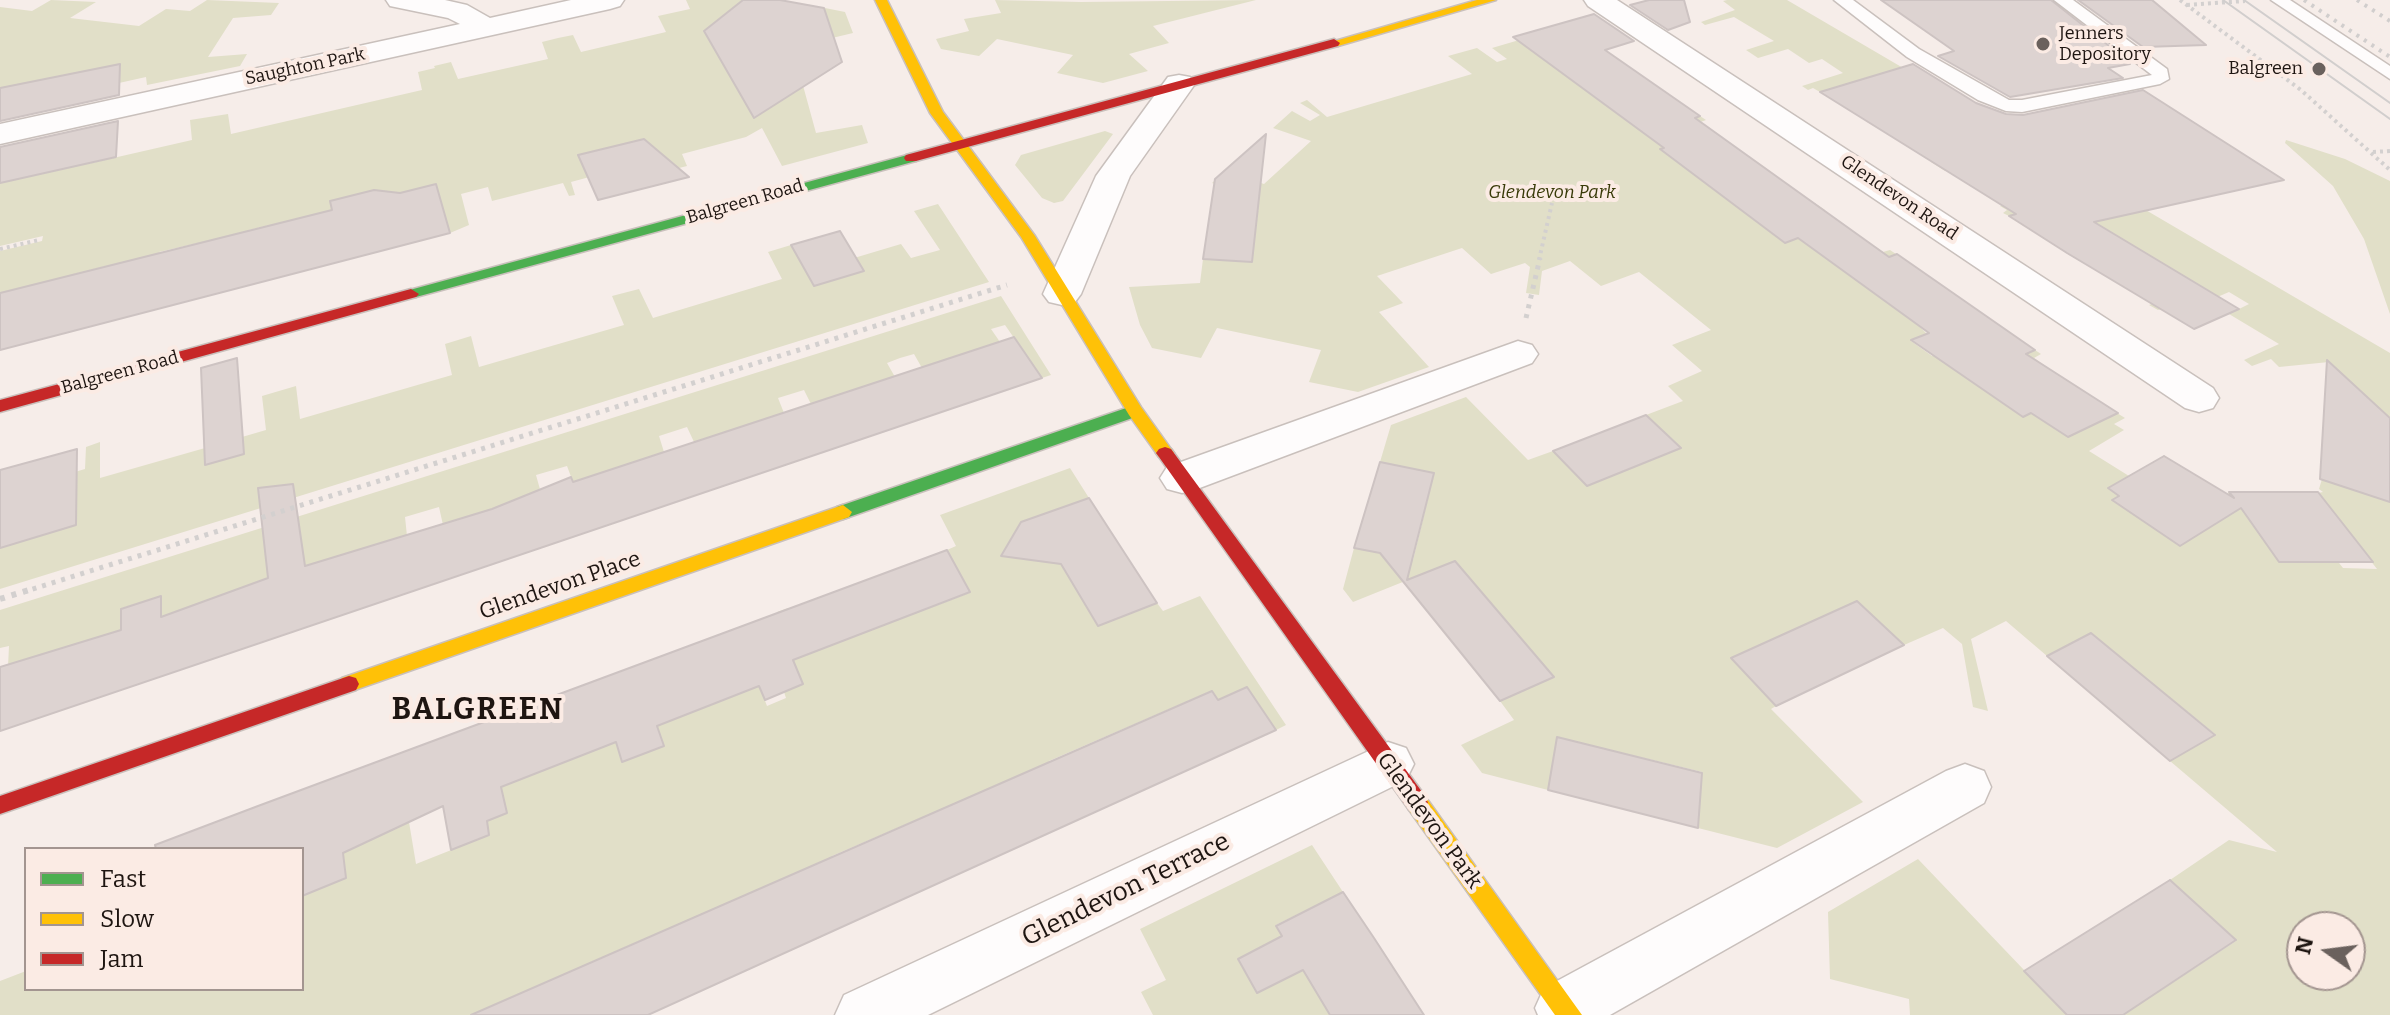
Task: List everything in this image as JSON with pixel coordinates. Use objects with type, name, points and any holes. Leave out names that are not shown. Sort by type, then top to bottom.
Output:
[{"type":"street","points":[[400,0],[457,11],[486,27]]},
{"type":"street","name":"Saughton Park","points":[[0,134],[610,0]]},
{"type":"street","name":"Glendevon Park","points":[[881,0],[923,89],[949,130],[1028,236],[1135,411],[1567,1012],[1965,787]]},
{"type":"street","name":"Balgreen Road","points":[[0,406],[1490,0]]},
{"type":"street","name":"Glendevon Road","points":[[1598,0],[2199,398]]},
{"type":"street","points":[[1056,283],[1113,176],[1179,84]]},
{"type":"street","points":[[1182,478],[1518,354]]},
{"type":"street","name":"Glendevon Place","points":[[0,805],[910,492],[1135,411]]},
{"type":"street","name":"Glendevon Terrace","points":[[865,1015],[1388,764]]},
{"type":"lane","points":[[1842,0],[1913,53],[2006,105],[2022,106],[2160,79],[2161,73],[2062,0]]},
{"type":"lane","points":[[2279,0],[2390,74]]},
{"type":"path","points":[[2180,0],[2301,90],[2390,170]]},
{"type":"path","points":[[2186,5],[2246,1]]},
{"type":"path","points":[[2372,152],[2390,151]]},
{"type":"path","points":[[1518,354],[1552,203]]},
{"type":"path","points":[[0,249],[39,240]]},
{"type":"path","points":[[0,599],[1056,283]]},
{"type":"green space","points":[[51,0],[96,2],[70,18],[139,26],[166,9],[190,11],[207,0],[279,3],[271,15],[233,18],[208,57],[247,54],[240,66],[147,85],[146,77],[119,83],[120,64],[0,88],[0,7],[32,11]]},
{"type":"green space","points":[[686,0],[743,0],[800,25],[820,7],[845,12],[853,33],[723,64],[727,70],[836,44],[839,53],[796,60],[816,133],[862,125],[868,143],[782,166],[762,128],[746,137],[682,154],[687,166],[659,173],[644,139],[590,152],[585,158],[619,169],[571,182],[575,195],[569,196],[563,183],[492,201],[488,187],[461,194],[469,225],[450,233],[436,184],[420,188],[422,200],[366,192],[330,201],[334,222],[283,222],[249,230],[249,243],[198,243],[159,252],[159,266],[106,266],[67,276],[66,290],[11,303],[13,290],[0,293],[0,251],[42,241],[43,236],[0,246],[0,183],[46,173],[48,151],[87,164],[192,140],[190,120],[228,114],[231,134],[422,90],[418,72],[434,66],[451,62],[458,79],[548,59],[542,42],[558,38],[573,35],[581,52],[666,32],[658,16],[690,9]]},
{"type":"green space","points":[[995,0],[1256,0],[1153,26],[1169,43],[1129,54],[1148,71],[1103,83],[1057,73],[1073,55],[997,39],[979,56],[941,49],[936,39],[969,31],[964,19],[1001,13]]},
{"type":"green space","points":[[1787,0],[2390,353],[2390,450],[2329,362],[2279,367],[2271,359],[2252,366],[2244,360],[2279,344],[2229,314],[2249,304],[2229,292],[2173,316],[2149,305],[2184,291],[2117,250],[2083,263],[2066,253],[2114,236],[2045,205],[2009,216],[2003,213],[2007,210],[2000,206],[2031,194],[1995,154],[1945,171],[1931,162],[1977,147],[1919,117],[1879,129],[1867,122],[1904,110],[1889,92],[1865,78],[1820,92],[1813,88],[1808,90],[1802,86],[1843,73],[1822,59],[1809,63],[1788,49],[1758,58],[1746,50],[1774,41],[1734,17],[1705,25],[1701,22],[1735,10],[1723,1]]},
{"type":"green space","points":[[1526,38],[1667,126],[1700,116],[1706,120],[1698,123],[1679,143],[1660,149],[1695,175],[1749,159],[1825,210],[1768,229],[1785,242],[1806,236],[1839,260],[1876,247],[1883,252],[1890,250],[1896,254],[1847,274],[1875,293],[1973,307],[1920,327],[1927,334],[1911,341],[1932,356],[1950,350],[1980,372],[2035,350],[2041,354],[2034,358],[2045,366],[1989,392],[2023,417],[2043,407],[2079,432],[2117,413],[2125,418],[2114,424],[2124,430],[2089,451],[2129,476],[2108,488],[2119,496],[2113,501],[2180,546],[2207,529],[2217,493],[2230,493],[2279,562],[2317,535],[2343,568],[2377,569],[2318,493],[2323,492],[2319,489],[2322,479],[2390,502],[2390,1015],[2123,1015],[2236,941],[2170,880],[2229,840],[2277,852],[2170,761],[2215,734],[2091,634],[2047,656],[2006,621],[1971,639],[1988,711],[1973,707],[1962,644],[1943,628],[1904,645],[1857,601],[1732,658],[1776,706],[1771,709],[1863,802],[1777,848],[1698,828],[1702,772],[1557,737],[1548,790],[1482,773],[1461,745],[1514,720],[1500,701],[1553,676],[1455,561],[1353,602],[1343,589],[1354,548],[1413,560],[1434,474],[1380,462],[1391,425],[1466,397],[1528,460],[1553,451],[1587,485],[1680,448],[1646,415],[1683,401],[1668,386],[1702,371],[1672,345],[1711,330],[1639,272],[1601,286],[1570,261],[1542,271],[1539,295],[1526,293],[1530,267],[1525,263],[1491,274],[1462,248],[1377,276],[1403,303],[1379,312],[1429,367],[1358,392],[1309,382],[1321,350],[1217,328],[1201,358],[1152,348],[1140,325],[1129,287],[1200,283],[1203,259],[1252,262],[1259,203],[1212,201],[1215,184],[1212,183],[1225,171],[1264,184],[1311,141],[1273,128],[1292,111],[1310,121],[1320,115],[1300,103],[1307,100],[1327,117],[1472,74],[1448,56],[1477,48],[1497,62],[1507,59],[1492,48]]},
{"type":"green space","points":[[1105,131],[1113,134],[1063,201],[1054,203],[1042,198],[1015,165],[1021,155]]},
{"type":"green space","points":[[2286,140],[2345,159],[2390,181],[2390,314],[2364,239],[2333,186],[2285,143]]},
{"type":"green space","points":[[938,204],[989,282],[0,589],[0,526],[58,477],[85,469],[86,447],[100,442],[100,478],[205,448],[206,465],[243,454],[242,437],[266,430],[262,396],[296,386],[300,419],[452,375],[445,344],[471,336],[479,367],[624,325],[612,296],[639,289],[653,318],[782,279],[768,252],[791,245],[834,264],[901,244],[911,258],[940,250],[914,211]]},
{"type":"green space","points":[[1001,296],[1051,375],[1042,378],[1005,325],[991,329],[1000,342],[922,368],[914,354],[900,358],[887,363],[895,377],[811,404],[804,390],[778,398],[784,413],[694,442],[687,427],[659,436],[664,452],[573,482],[567,466],[536,475],[541,493],[443,525],[439,507],[405,517],[407,536],[306,570],[303,551],[269,582],[161,617],[161,596],[122,608],[121,630],[8,667],[9,646],[0,648],[0,610]]},
{"type":"green space","points":[[1070,468],[1089,498],[1034,518],[1099,626],[1157,603],[1163,611],[1200,596],[1286,725],[1276,730],[1247,688],[1218,700],[1211,691],[1049,761],[1080,818],[1045,835],[1016,777],[832,856],[856,920],[815,940],[791,875],[591,962],[603,1015],[0,1015],[0,981],[24,972],[24,991],[304,991],[304,893],[342,848],[409,822],[416,864],[489,835],[487,821],[507,813],[501,786],[616,742],[622,762],[664,746],[657,725],[759,685],[767,706],[786,698],[784,692],[803,684],[776,619],[779,618],[777,612],[788,608],[808,654],[969,593],[947,550],[956,546],[940,515]]},
{"type":"green space","points":[[1312,845],[1343,892],[1276,925],[1282,937],[1238,960],[1257,993],[1303,970],[1330,1015],[1153,1015],[1141,992],[1166,980],[1140,929]]},
{"type":"green space","points":[[1918,859],[2067,1015],[1910,1015],[1909,999],[1830,979],[1828,912]]},
{"type":"building","points":[[743,0],[780,0],[824,8],[842,62],[754,118],[704,31]]},
{"type":"building","points":[[1649,0],[1684,0],[1690,22],[1668,30],[1630,5]]},
{"type":"building","name":"Jenners Depository","points":[[1881,0],[2051,0],[2113,49],[2106,49],[2130,64],[2108,68],[2123,78],[2010,97],[1938,56],[1954,51]]},
{"type":"building","points":[[2078,0],[2152,0],[2206,45],[2143,47]]},
{"type":"building","points":[[1594,14],[1634,41],[1605,50],[1700,116],[1695,118],[1889,257],[1897,254],[2035,350],[2026,354],[2118,413],[2068,437],[2031,413],[2023,417],[1911,340],[1929,333],[1798,238],[1785,243],[1660,149],[1664,148],[1513,37]]},
{"type":"building","points":[[120,64],[119,95],[0,121],[0,88]]},
{"type":"building","points":[[1913,64],[1976,103],[2006,114],[2023,115],[2143,90],[2284,180],[2094,222],[2239,309],[2194,329],[2067,253],[2009,216],[2016,214],[1820,92]]},
{"type":"building","points":[[118,121],[116,157],[0,183],[0,147]]},
{"type":"building","points":[[1266,134],[1252,262],[1203,259],[1215,179]]},
{"type":"building","points":[[644,139],[689,177],[598,200],[578,155]]},
{"type":"building","points":[[436,184],[450,233],[0,350],[0,293],[332,210],[330,201],[374,190],[400,193]]},
{"type":"building","points":[[840,231],[864,271],[814,286],[791,245]]},
{"type":"building","points":[[1014,337],[1042,378],[0,731],[0,667],[121,630],[121,609],[161,596],[161,617],[268,578],[258,488],[293,484],[305,566],[492,509],[571,477],[573,482]]},
{"type":"building","points":[[237,358],[244,454],[205,465],[201,368]]},
{"type":"building","points":[[2327,360],[2390,418],[2390,502],[2320,479]]},
{"type":"building","points":[[1646,415],[1681,448],[1587,486],[1553,451]]},
{"type":"building","points":[[77,449],[76,525],[0,548],[0,470]]},
{"type":"building","points":[[2164,456],[2234,498],[2229,492],[2318,492],[2373,562],[2279,562],[2241,508],[2180,546],[2112,500],[2119,496],[2108,488]]},
{"type":"building","points":[[1380,462],[1434,473],[1407,580],[1455,561],[1554,677],[1500,701],[1380,553],[1354,548]]},
{"type":"building","points":[[1089,498],[1157,603],[1098,626],[1061,564],[1001,556],[1021,522]]},
{"type":"building","points":[[947,550],[970,592],[793,660],[803,684],[765,700],[759,686],[657,726],[664,746],[622,762],[616,742],[501,787],[507,813],[487,821],[489,835],[451,850],[443,806],[343,853],[346,878],[304,895],[304,847],[156,847]]},
{"type":"building","points":[[1857,601],[1904,645],[1776,706],[1731,658]]},
{"type":"building","points":[[2091,633],[2215,735],[2170,761],[2047,656]]},
{"type":"building","points":[[1247,687],[1276,730],[648,1015],[471,1015],[1212,691],[1218,700]]},
{"type":"building","points":[[1557,737],[1702,773],[1698,828],[1548,790]]},
{"type":"building","points":[[2170,880],[2236,940],[2123,1015],[2067,1015],[2024,971]]},
{"type":"building","points":[[1343,892],[1424,1015],[1330,1015],[1303,970],[1257,993],[1238,959],[1282,936],[1276,926]]},
{"type":"tram line","points":[[2223,0],[2390,119]]},
{"type":"tram line","points":[[2244,0],[2390,103]]},
{"type":"railway","points":[[2304,0],[2390,57]]},
{"type":"railway","points":[[2357,0],[2390,21]]},
{"type":"traffic: fast","points":[[411,294],[911,158]]},
{"type":"traffic: fast","points":[[843,512],[1135,411]]},
{"type":"traffic: slow","points":[[881,0],[937,113],[1028,236],[1135,411],[1165,453]]},
{"type":"traffic: slow","points":[[1334,43],[1490,0]]},
{"type":"traffic: slow","points":[[349,684],[843,512]]},
{"type":"traffic: slow","points":[[1417,803],[1570,1015]]},
{"type":"traffic: jam","points":[[911,158],[1334,43]]},
{"type":"traffic: jam","points":[[0,406],[411,294]]},
{"type":"traffic: jam","points":[[1165,453],[1417,803]]},
{"type":"traffic: jam","points":[[0,805],[349,684]]},
{"type":"place","name":"Jenners Depository","points":[[2043,44]]},
{"type":"place","name":"Balgreen","points":[[2319,69]]},
{"type":"district","name":"BALGREEN","points":[[478,711]]}]
